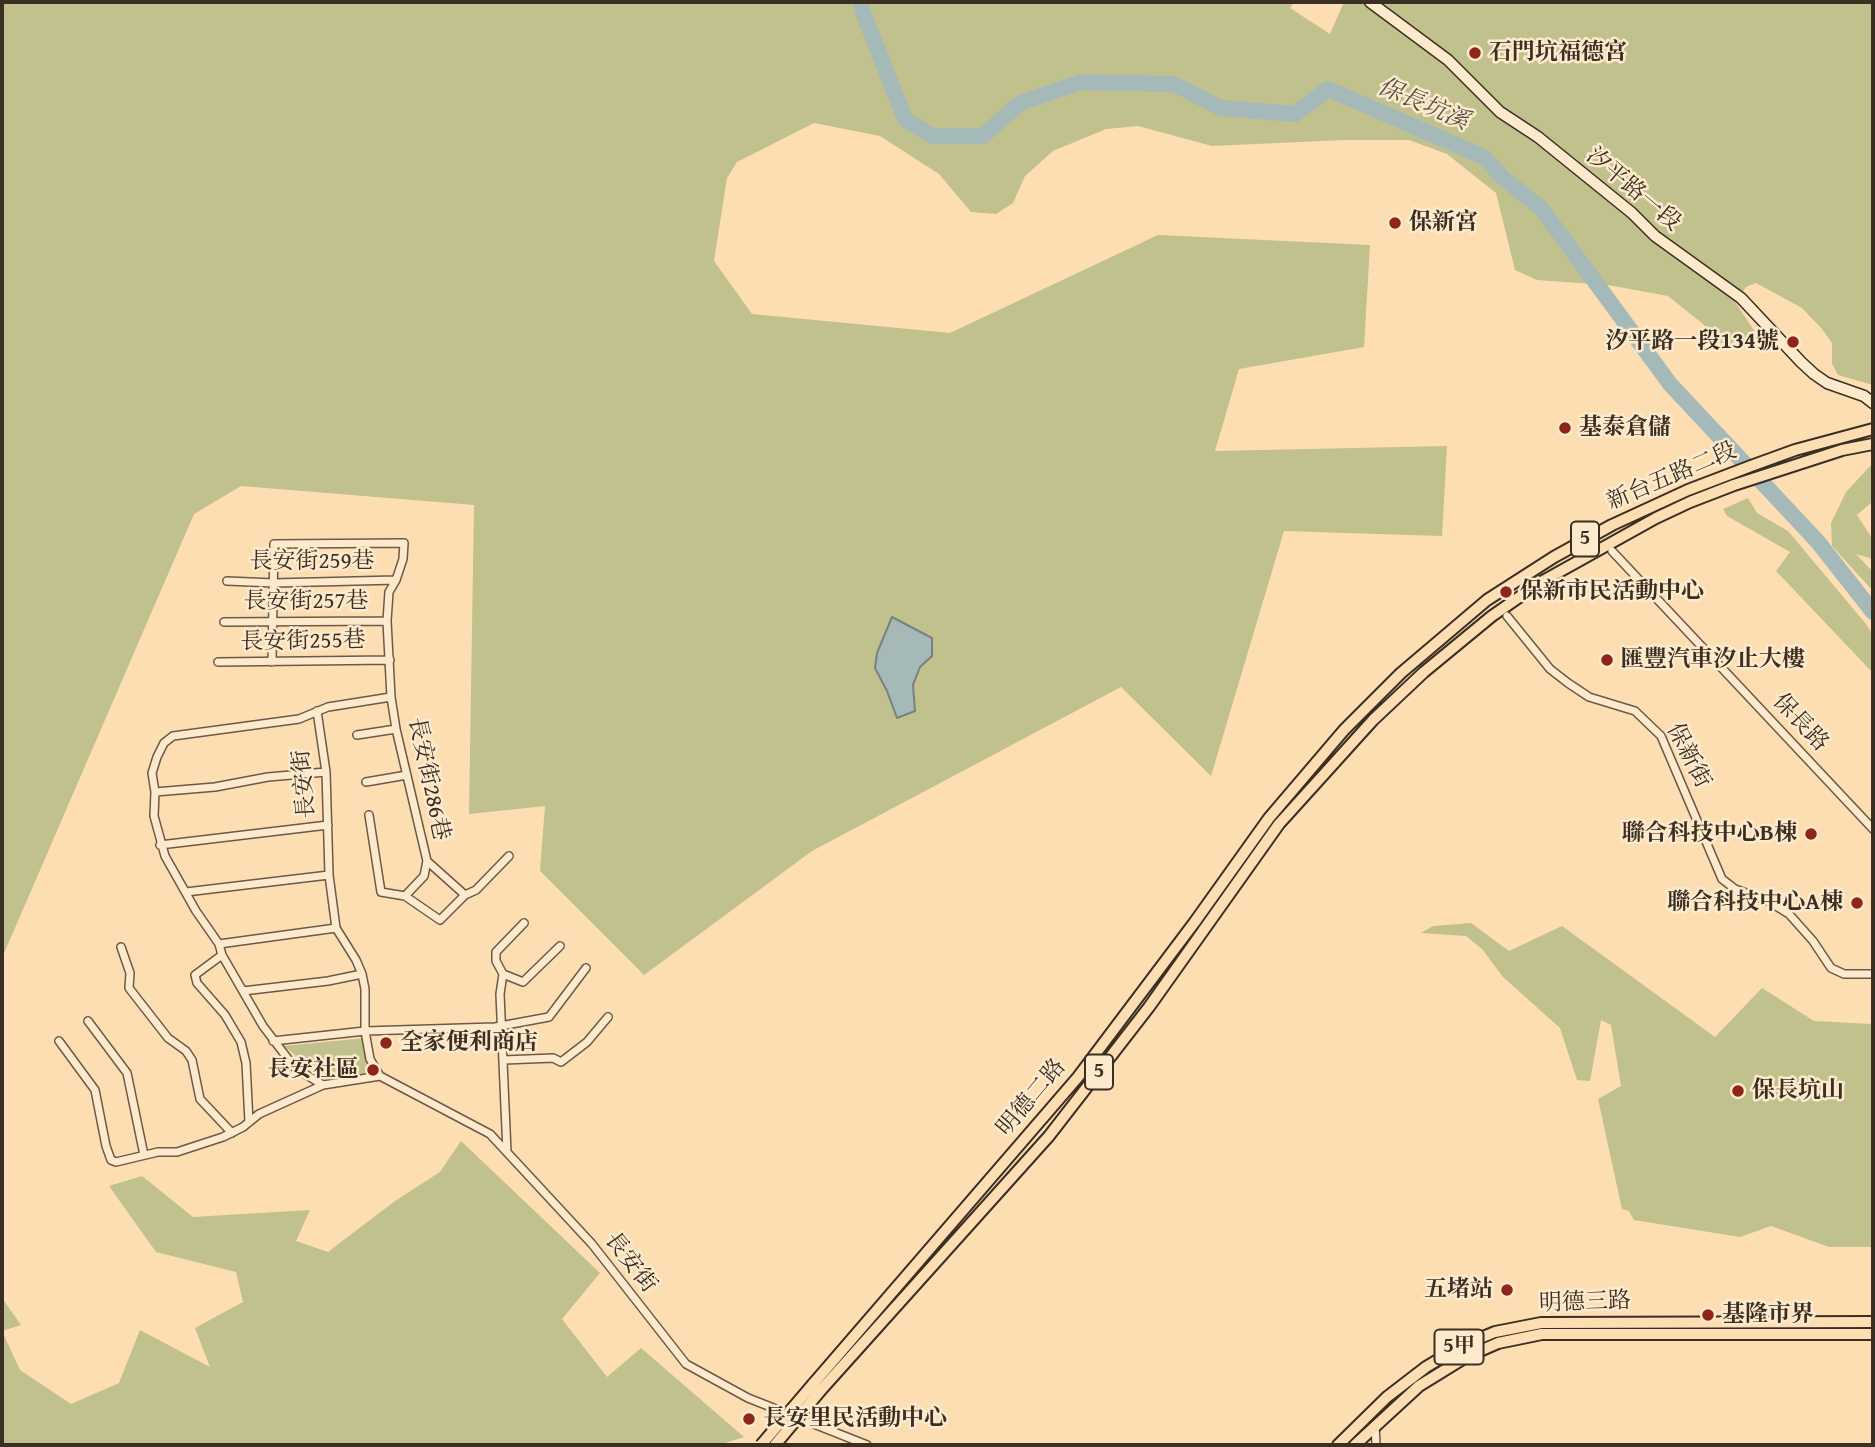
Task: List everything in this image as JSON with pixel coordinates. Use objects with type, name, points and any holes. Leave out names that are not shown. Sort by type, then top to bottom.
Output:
[{"type":"main road","name":"新台五路二段","points":[[1343,730],[1401,673],[1487,600],[1584,540],[1712,480],[1795,450],[1873,429]]},
{"type":"main road","name":"新台五路二段","points":[[1356,739],[1389,704],[1492,616],[1541,582],[1656,518],[1711,493],[1842,450],[1873,443]]},
{"type":"main road","name":"明德二路","points":[[775,1445],[817,1387],[1078,1076],[1194,923],[1269,818],[1343,730]]},
{"type":"main road","name":"明德二路","points":[[761,1445],[1049,1136],[1149,1007],[1279,824],[1356,739]]},
{"type":"main road","name":"明德三路","points":[[1338,1445],[1357,1442],[1426,1381],[1466,1357],[1498,1343],[1542,1334],[1873,1322]]},
{"type":"main road","name":"明德三路","points":[[1357,1442],[1371,1413],[1387,1397],[1426,1367],[1461,1346],[1495,1332],[1541,1323],[1873,1334]]},
{"type":"street","name":"汐平路一段","points":[[1370,2],[1448,60],[1500,112],[1538,137],[1632,213],[1655,236],[1722,282],[1770,327],[1814,374],[1828,383],[1864,396],[1873,403]]},
{"type":"street","points":[[272,662],[274,544],[404,543],[403,559],[389,592],[387,621],[391,697],[317,711],[299,719],[173,737],[164,743],[152,772],[154,816],[160,845],[196,911],[219,944],[222,956],[273,1041],[295,1068],[323,1085]]},
{"type":"street","name":"保長路","points":[[1612,551],[1873,830]]},
{"type":"street","name":"長安街259巷","points":[[227,581],[274,583],[396,580]]},
{"type":"street","name":"保新街","points":[[1507,615],[1550,669],[1589,697],[1635,711],[1661,736],[1721,879],[1735,889],[1768,901],[1790,914],[1831,968],[1844,974],[1873,974]]},
{"type":"street","name":"長安街257巷","points":[[224,622],[387,621]]},
{"type":"street","name":"長安街255巷","points":[[218,662],[390,660]]},
{"type":"street","name":"長安街286巷","points":[[391,697],[427,861],[465,895]]},
{"type":"street","name":"長安街","points":[[317,711],[326,772],[329,876],[336,928],[362,974],[365,989],[365,1031],[370,1059],[380,1076],[490,1135],[592,1244],[686,1364],[748,1398],[867,1445]]},
{"type":"street","points":[[357,736],[396,729]]},
{"type":"street","points":[[155,792],[326,772]]},
{"type":"street","points":[[366,782],[407,775]]},
{"type":"street","points":[[369,815],[381,892],[405,896],[440,920],[465,895],[476,890],[509,856]]},
{"type":"street","points":[[160,845],[328,825]]},
{"type":"street","points":[[405,896],[424,876],[427,861]]},
{"type":"street","points":[[186,892],[329,876]]},
{"type":"street","points":[[507,1153],[500,994],[503,974],[496,961],[496,951],[524,923]]},
{"type":"street","points":[[219,944],[336,928]]},
{"type":"street","points":[[503,974],[523,982],[560,946]]},
{"type":"street","points":[[121,947],[130,973],[129,988],[168,1038],[186,1051],[192,1060],[200,1099],[232,1133]]},
{"type":"street","points":[[222,956],[195,975],[197,983],[225,1015],[241,1042],[246,1063],[249,1122]]},
{"type":"street","points":[[273,1041],[365,1031],[502,1026],[549,1017],[586,968]]},
{"type":"street","points":[[243,991],[362,974]]},
{"type":"street","points":[[504,1060],[553,1058],[561,1062],[587,1042],[608,1017]]},
{"type":"street","points":[[88,1021],[127,1073],[144,1155]]},
{"type":"street","points":[[59,1041],[95,1090],[106,1146],[111,1160],[116,1163],[144,1155],[177,1152],[232,1133],[259,1114],[323,1085],[380,1076]]},
{"type":"street","points":[[1371,1413],[1376,1445]]},
{"type":"green space","points":[[2,2],[1294,2],[1290,8],[1330,34],[1344,2],[1873,2],[1873,385],[1838,375],[1832,364],[1832,343],[1822,329],[1802,308],[1756,283],[1746,287],[1735,302],[1755,332],[1752,340],[1736,345],[1721,343],[1703,324],[1668,296],[1608,285],[1537,280],[1515,270],[1496,193],[1447,154],[1409,140],[1212,146],[1138,126],[1106,129],[1053,151],[1025,176],[1013,203],[996,214],[971,212],[939,174],[880,136],[814,123],[737,162],[727,178],[714,261],[752,314],[950,333],[1158,235],[1370,245],[1364,347],[1239,369],[1215,451],[1447,446],[1442,536],[1284,531],[1211,776],[1121,687],[812,851],[644,975],[540,871],[545,806],[469,814],[474,505],[241,486],[194,514],[2,958]]},
{"type":"green space","points":[[1873,463],[1873,501],[1857,515],[1873,540],[1873,559],[1856,554],[1873,572],[1873,591],[1832,546],[1831,523],[1846,492]]},
{"type":"green space","points":[[1748,498],[1757,513],[1788,531],[1866,624],[1873,635],[1873,673],[1776,571],[1790,552],[1727,516],[1723,509]]},
{"type":"green space","points":[[1471,923],[1509,951],[1562,926],[1715,1037],[1762,988],[1814,1021],[1871,1024],[1873,1247],[1829,1247],[1771,1226],[1740,1237],[1634,1220],[1629,1211],[1622,1209],[1598,1099],[1621,1086],[1611,1025],[1601,1020],[1590,1081],[1577,1080],[1560,1028],[1503,977],[1482,949],[1466,936],[1421,933],[1433,926]]},
{"type":"green space","points":[[365,1038],[371,1074],[324,1079],[284,1046]]},
{"type":"green space","points":[[461,1141],[600,1273],[562,1319],[607,1377],[641,1348],[744,1437],[719,1445],[2,1445],[2,1331],[20,1370],[71,1404],[119,1383],[140,1330],[210,1367],[195,1328],[243,1302],[236,1272],[156,1252],[109,1186],[142,1176],[193,1217],[310,1210],[296,1241],[328,1252],[395,1201],[440,1172]]},
{"type":"green space","points":[[2,1298],[21,1325],[2,1331]]},
{"type":"shaded area","points":[[892,617],[932,638],[932,656],[920,667],[913,685],[915,711],[897,718],[875,668],[877,653]]},
{"type":"waterway","name":"保長坑溪","points":[[861,2],[905,119],[932,136],[983,136],[1020,103],[1081,82],[1174,84],[1221,108],[1295,114],[1328,89],[1484,157],[1503,178],[1541,208],[1670,384],[1818,542],[1873,612]]},
{"type":"place","name":"石門坑福德宮","points":[[1475,53]]},
{"type":"place","name":"保新宮","points":[[1395,223]]},
{"type":"place","name":"汐平路一段134號","points":[[1793,342]]},
{"type":"place","name":"基泰倉儲","points":[[1565,428]]},
{"type":"place","name":"保新市民活動中心","points":[[1506,592]]},
{"type":"place","name":"匯豐汽車汐止大樓","points":[[1607,660]]},
{"type":"place","name":"聯合科技中心B棟","points":[[1811,834]]},
{"type":"place","name":"聯合科技中心A棟","points":[[1857,903]]},
{"type":"place","name":"全家便利商店","points":[[386,1043]]},
{"type":"place","name":"長安社區","points":[[373,1070]]},
{"type":"place","name":"保長坑山","points":[[1738,1091]]},
{"type":"place","name":"五堵站","points":[[1507,1290]]},
{"type":"place","name":"基隆市界","points":[[1708,1315]]},
{"type":"place","name":"長安里民活動中心","points":[[749,1419]]}]
